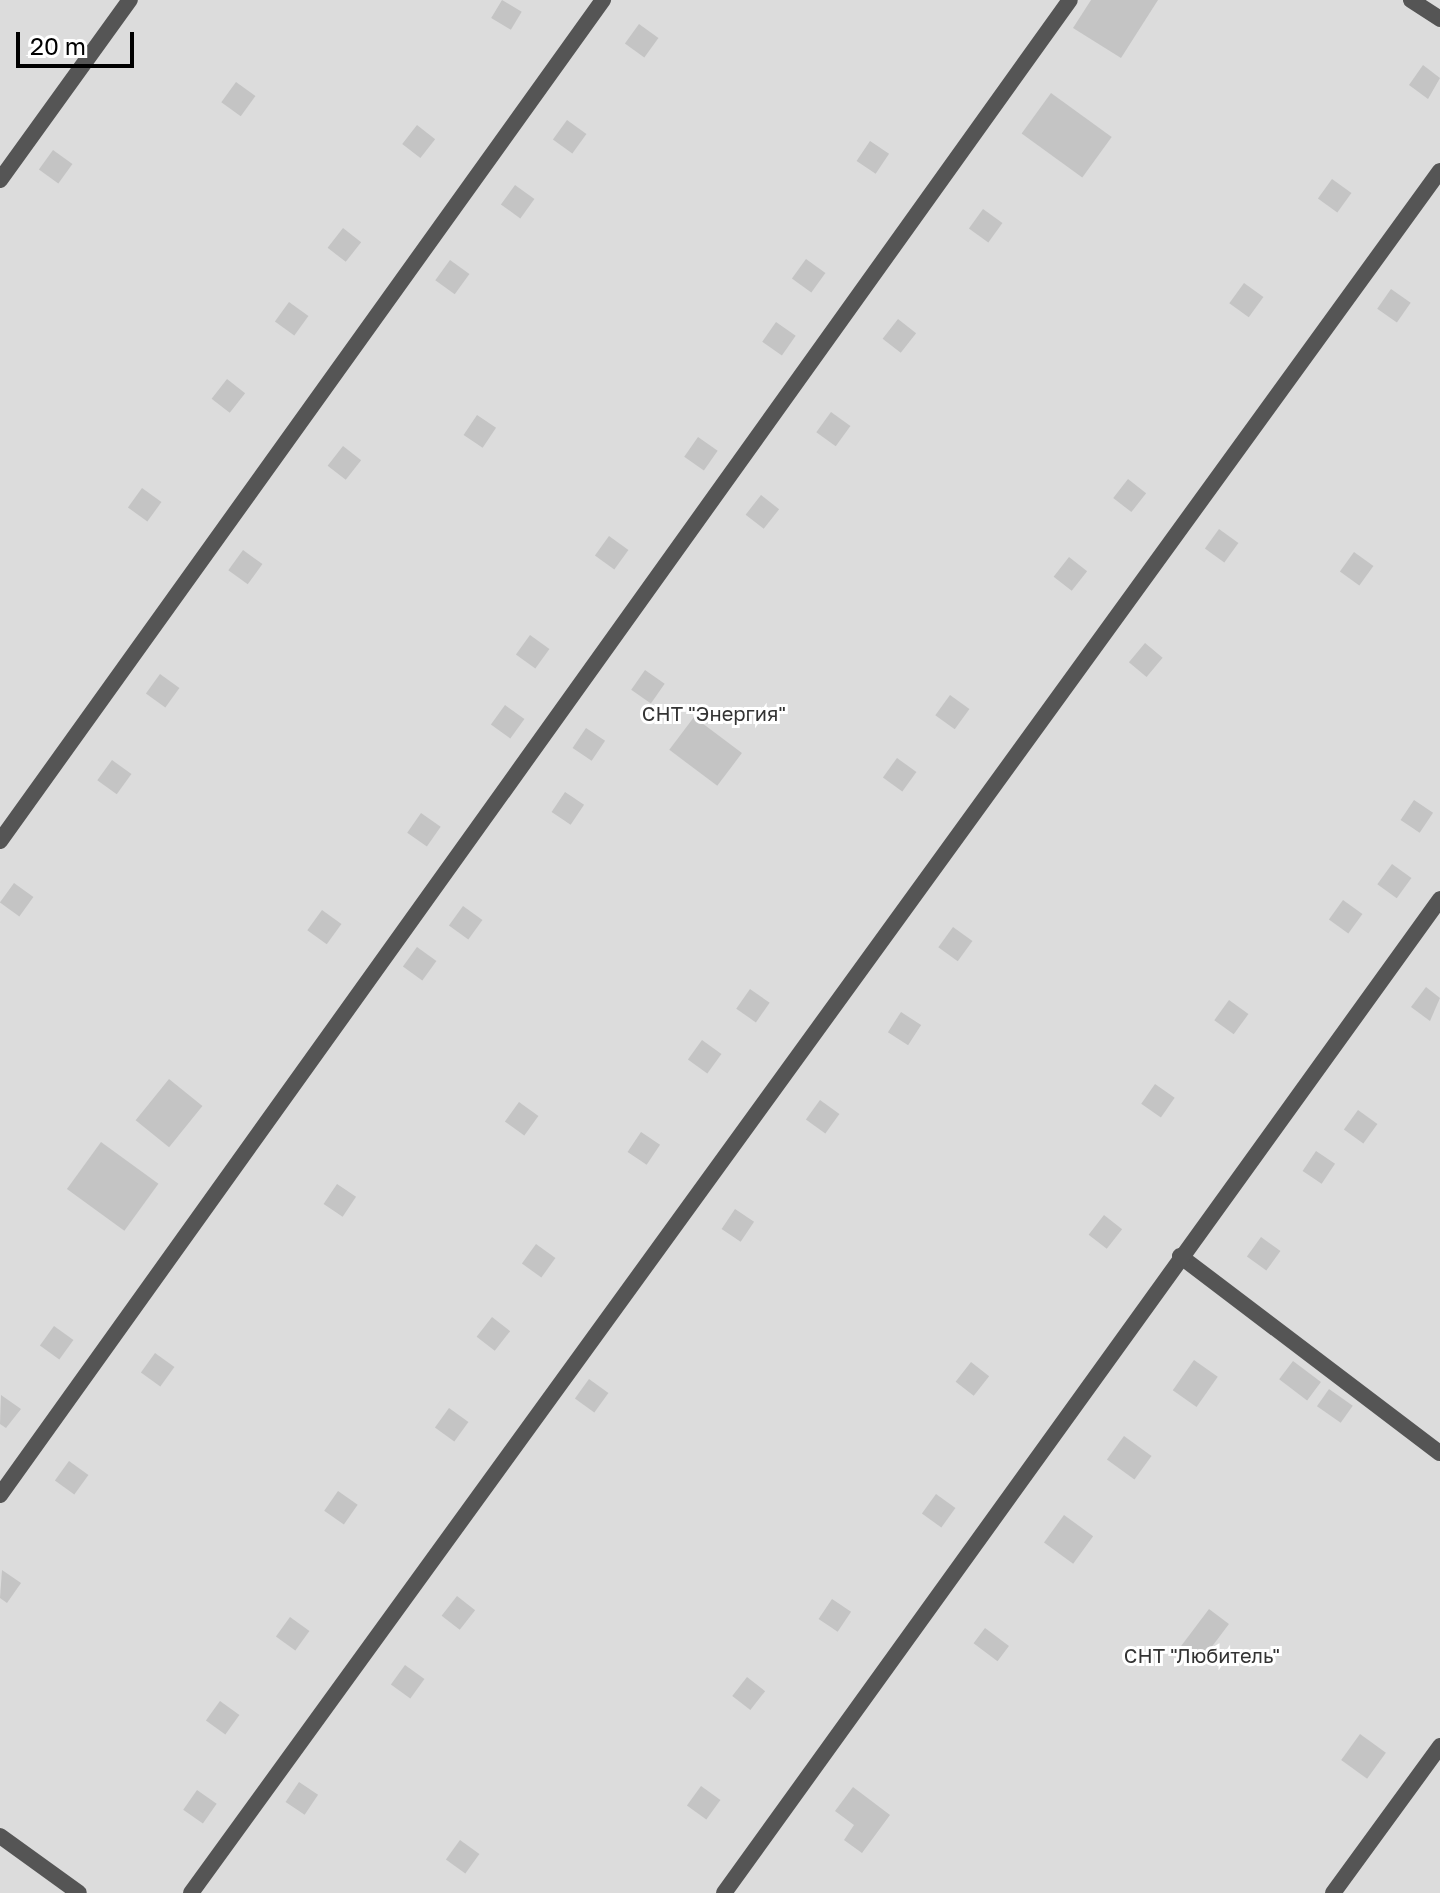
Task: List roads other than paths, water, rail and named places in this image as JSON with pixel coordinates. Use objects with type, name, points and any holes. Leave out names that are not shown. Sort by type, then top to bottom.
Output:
[{"type":"lane","points":[[0,180],[130,0]]},
{"type":"lane","points":[[0,841],[603,0]]},
{"type":"lane","points":[[0,1495],[1070,0]]},
{"type":"lane","points":[[1411,0],[1440,19]]},
{"type":"lane","points":[[191,1893],[1440,171]]},
{"type":"lane","points":[[724,1893],[1440,899]]},
{"type":"lane","points":[[1180,1256],[1440,1453]]},
{"type":"lane","points":[[1333,1893],[1440,1746]]},
{"type":"lane","points":[[0,1836],[79,1893]]},
{"type":"park label","name":"СНТ \"Энергия\"","points":[[714,713]]},
{"type":"park label","name":"СНТ \"Любитель\"","points":[[1202,1655]]}]
